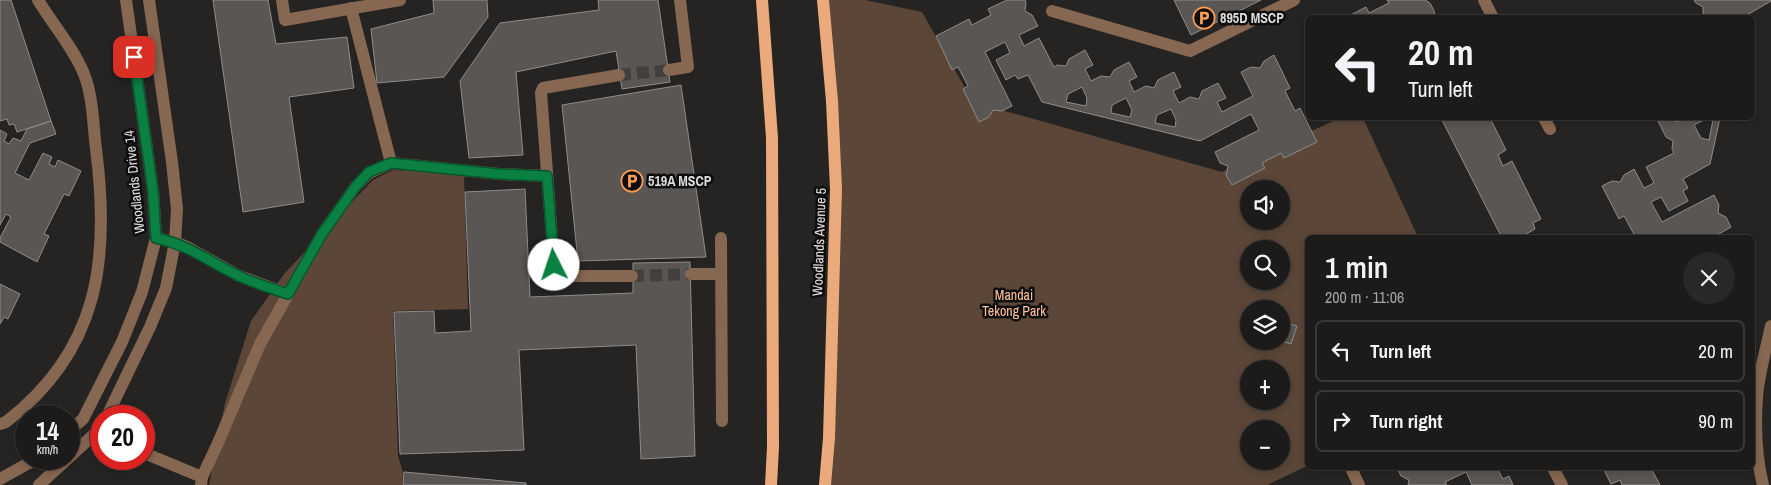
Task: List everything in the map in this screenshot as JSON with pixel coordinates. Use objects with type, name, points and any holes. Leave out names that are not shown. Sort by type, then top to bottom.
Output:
[{"type":"main road","points":[[762,0],[772,138],[773,447],[771,485]]},
{"type":"main road","name":"Woodlands Avenue 5","points":[[823,0],[832,102],[836,189],[826,485]]},
{"type":"street","points":[[0,424],[6,422],[38,395],[74,345],[89,312],[101,246],[102,213],[100,185],[90,100],[85,76],[76,56],[38,0]]},
{"type":"street","name":"Woodlands Drive 14","points":[[80,422],[122,342],[142,292],[156,238],[153,191],[126,0]]},
{"type":"street","points":[[112,405],[150,327],[166,288],[175,242],[177,209],[172,162],[149,0]]},
{"type":"street","points":[[282,0],[285,20],[400,0]]},
{"type":"street","points":[[669,70],[688,67],[680,0]]},
{"type":"street","points":[[1052,11],[1190,52],[1294,0]]},
{"type":"street","points":[[1484,0],[1492,15]]},
{"type":"street","points":[[351,8],[391,163]]},
{"type":"street","points":[[619,75],[542,89],[540,93],[556,271],[565,276],[632,276]]},
{"type":"street","points":[[1545,120],[1550,129]]},
{"type":"street","points":[[155,458],[202,481],[260,344],[322,234],[356,186],[369,172],[391,163],[499,174],[547,176]]},
{"type":"street","points":[[156,238],[175,242],[237,275],[288,294]]},
{"type":"street","points":[[721,238],[722,421]]},
{"type":"street","points":[[691,274],[721,274]]},
{"type":"street","points":[[1763,485],[1760,473],[1757,434],[1757,394],[1771,326]]},
{"type":"street","points":[[83,419],[90,423]]},
{"type":"street","points":[[39,485],[90,439]]},
{"type":"street","points":[[0,479],[16,470]]},
{"type":"street","points":[[1352,470],[1359,485]]},
{"type":"street","points":[[1554,470],[1562,485]]},
{"type":"green space","name":"Mandai Tekong Park","points":[[824,0],[865,0],[922,12],[973,102],[1222,172],[1336,120],[1364,120],[1417,235],[1305,235],[1305,467],[1267,485],[827,485],[837,135]]},
{"type":"green space","points":[[393,170],[464,173],[468,309],[393,311],[398,456],[403,473],[402,485],[209,485],[225,403],[251,321],[284,274],[373,180]]},
{"type":"building","points":[[0,0],[11,0],[51,121],[17,132],[14,124],[9,125],[7,119],[0,121]]},
{"type":"building","points":[[213,0],[268,0],[276,44],[347,37],[354,88],[289,97],[304,202],[243,212]]},
{"type":"building","points":[[433,0],[487,0],[488,17],[444,77],[377,83],[371,29],[434,13]]},
{"type":"building","points":[[598,0],[658,0],[670,82],[622,89],[616,51],[516,72],[523,155],[469,158],[460,81],[500,23],[599,10]]},
{"type":"building","points":[[1007,0],[1025,0],[1025,11],[1032,15],[1038,26],[1019,35],[1024,46],[1039,38],[1054,67],[1057,65],[1066,66],[1069,59],[1085,50],[1093,65],[1085,69],[1091,81],[1101,76],[1110,77],[1114,70],[1129,62],[1137,77],[1129,81],[1134,92],[1146,86],[1154,88],[1158,80],[1174,72],[1181,87],[1173,91],[1179,103],[1190,97],[1199,99],[1202,91],[1218,83],[1226,98],[1217,102],[1222,112],[1253,96],[1241,72],[1251,67],[1260,68],[1264,61],[1274,55],[1290,88],[1285,91],[1295,111],[1300,108],[1317,142],[1284,158],[1281,153],[1262,163],[1265,168],[1232,185],[1226,175],[1228,166],[1220,163],[1215,152],[1259,130],[1251,114],[1200,141],[1042,102],[1028,75],[1018,79],[1015,75],[1006,80],[996,60],[1010,53],[1005,42],[985,52],[1012,106],[1002,111],[993,110],[989,117],[979,122],[963,89],[968,86],[958,67],[952,70],[936,36],[969,19],[972,25],[991,15],[988,9]],"holes":[[[1082,87],[1087,98],[1086,106],[1066,102],[1068,94]],[[1126,98],[1132,110],[1130,117],[1111,113],[1112,105]],[[1171,109],[1176,120],[1175,127],[1155,123],[1157,115]]]},
{"type":"building","name":"895D MSCP","points":[[1174,0],[1261,0],[1191,35]]},
{"type":"building","points":[[1387,0],[1425,0],[1430,3],[1435,13],[1432,15],[1351,15],[1366,7],[1369,13],[1389,3]]},
{"type":"building","points":[[1694,0],[1771,0],[1747,15],[1703,15],[1703,7]]},
{"type":"building","name":"519A MSCP","points":[[681,85],[706,257],[578,261],[562,105]]},
{"type":"building","points":[[1442,120],[1491,120],[1506,150],[1498,155],[1503,166],[1512,161],[1541,219],[1533,223],[1535,229],[1524,235],[1500,235]]},
{"type":"building","points":[[1660,120],[1675,120],[1676,122],[1680,120],[1704,120],[1694,125],[1701,138],[1709,140],[1713,120],[1720,120],[1710,164],[1683,179],[1688,188],[1683,191],[1688,201],[1669,211],[1661,197],[1651,202],[1662,222],[1714,195],[1719,205],[1718,213],[1726,217],[1731,227],[1717,235],[1634,235],[1624,216],[1619,219],[1602,186],[1612,181],[1620,182],[1624,175],[1634,169],[1644,188],[1654,183],[1646,167],[1674,153],[1672,149],[1673,141],[1666,137],[1658,121]]},
{"type":"building","points":[[51,121],[56,134],[30,143],[15,173],[29,180],[43,153],[52,157],[49,164],[55,167],[58,160],[81,171],[69,196],[64,194],[44,234],[49,236],[37,262],[0,242],[0,238],[11,217],[6,214],[0,225],[0,130],[7,134],[4,141],[9,144],[13,138],[21,141],[27,129]]},
{"type":"building","points":[[525,189],[530,297],[633,293],[633,263],[690,262],[695,456],[641,459],[636,345],[519,350],[524,450],[400,454],[394,312],[434,311],[435,333],[471,331],[465,192]]},
{"type":"building","points":[[0,284],[20,294],[8,319],[4,317],[0,324]]},
{"type":"building","points":[[1290,324],[1297,326],[1290,344]]},
{"type":"building","points":[[1398,470],[1498,470],[1503,479],[1509,476],[1513,485],[1472,485],[1466,472],[1445,482],[1447,485],[1408,485],[1409,480],[1401,476]]},
{"type":"building","points":[[1604,470],[1652,470],[1660,485],[1622,485],[1620,480],[1611,484]]},
{"type":"building","points":[[404,472],[526,483],[526,485],[403,485]]},
{"type":"tunnel","points":[[619,75],[669,70]]},
{"type":"tunnel","points":[[632,276],[691,274]]},
{"type":"place","name":"895D MSCP","points":[[1204,18]]},
{"type":"place","name":"519A MSCP","points":[[632,181]]},
{"type":"route","points":[[134,57],[153,191],[156,238],[187,247],[237,275],[288,294],[322,234],[356,186],[369,172],[391,163],[499,174],[547,176],[554,265]]}]
